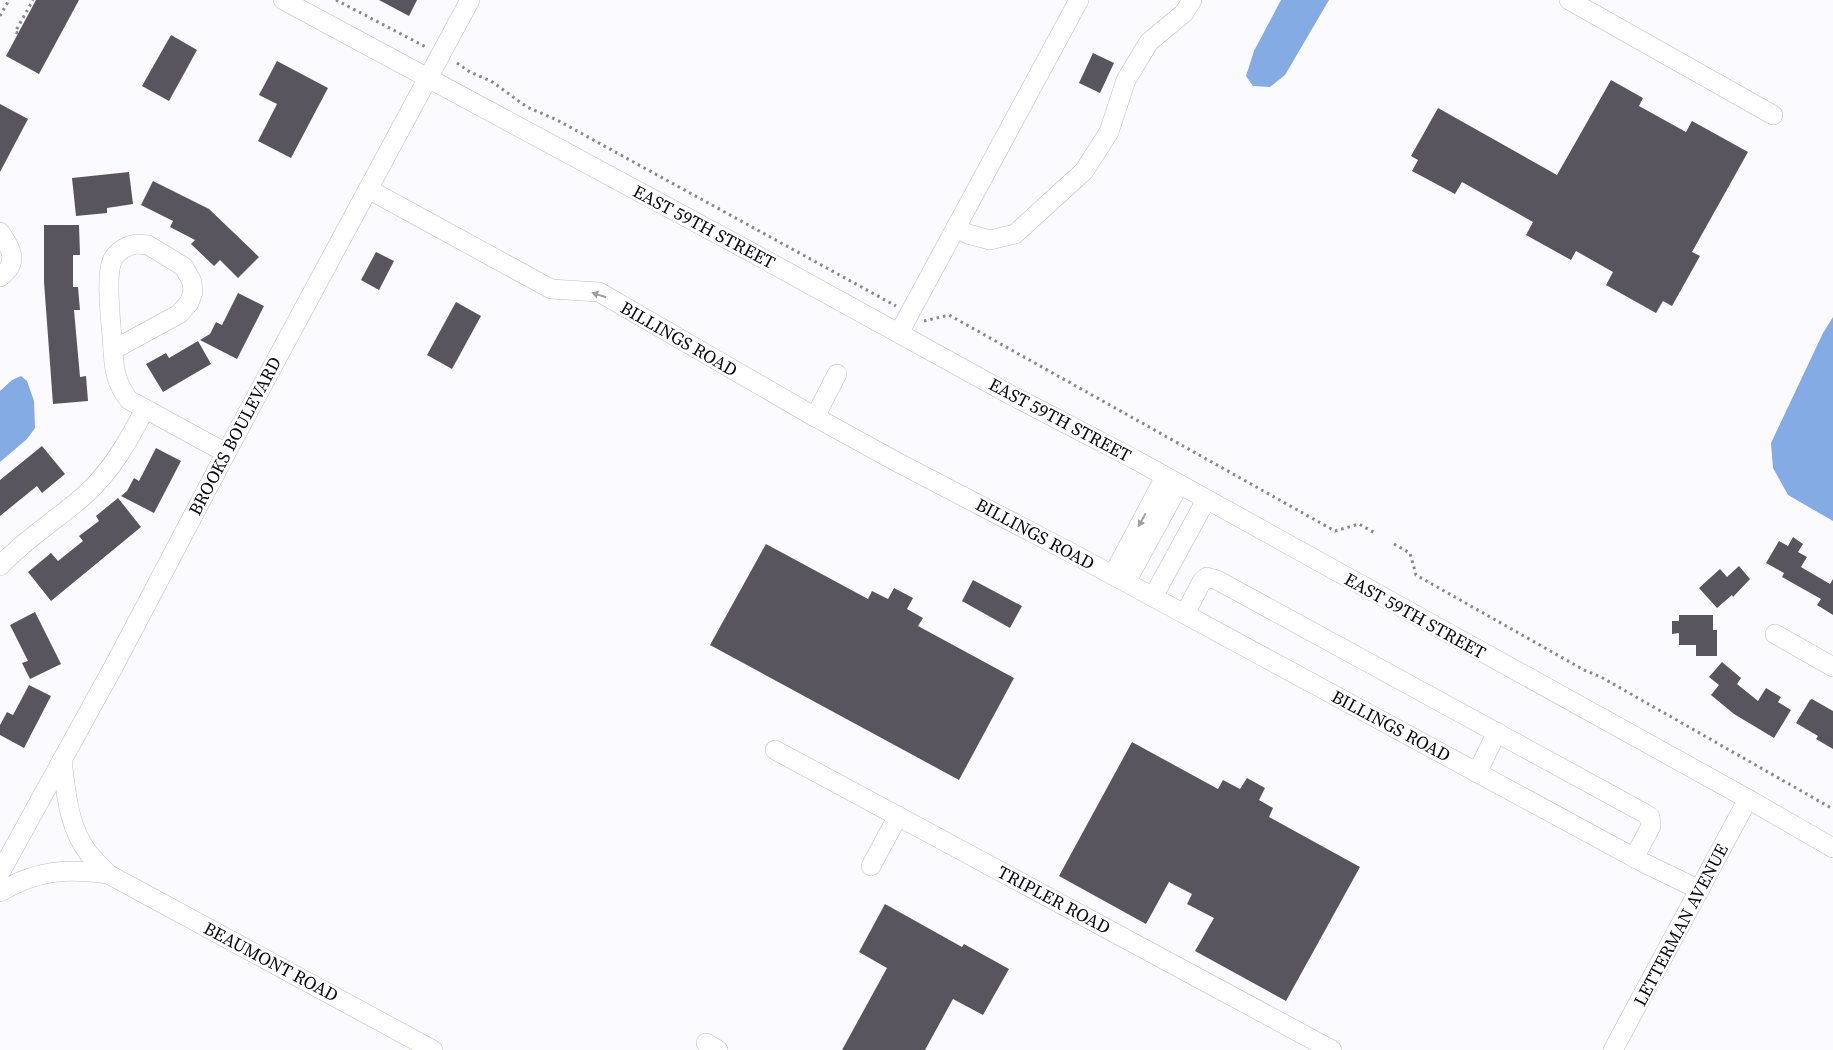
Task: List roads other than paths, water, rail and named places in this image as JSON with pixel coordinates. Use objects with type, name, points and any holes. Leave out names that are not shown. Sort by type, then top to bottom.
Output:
[{"type":"street","name":"EAST 59TH STREET","points":[[283,0],[1172,481],[1748,799],[1833,848]]},
{"type":"street","name":"BROOKS BOULEVARD","points":[[0,873],[115,664],[226,453],[470,0]]},
{"type":"street","points":[[900,333],[1079,0]]},
{"type":"street","points":[[956,227],[968,234],[990,240],[1015,234],[1084,170],[1109,132],[1126,80],[1148,42],[1184,12],[1192,0]]},
{"type":"street","points":[[1569,0],[1772,115]]},
{"type":"street","name":"BILLINGS ROAD","points":[[368,190],[534,279],[551,290],[599,292],[815,417],[897,462],[1154,597],[1634,858],[1700,890]]},
{"type":"street","points":[[0,232],[10,248],[12,260],[9,270],[0,277]]},
{"type":"street","points":[[113,350],[179,314],[188,306],[191,299],[193,292],[192,282],[184,267],[148,245],[136,244],[126,247],[117,253],[109,272],[114,370],[119,387],[129,400],[226,453]]},
{"type":"street","points":[[815,417],[837,374]]},
{"type":"street","points":[[0,566],[99,480],[122,450],[145,409]]},
{"type":"street","points":[[1120,579],[1172,481]]},
{"type":"street","points":[[1154,597],[1206,500]]},
{"type":"street","points":[[1185,614],[1202,581],[1207,577],[1217,580],[1497,732],[1650,817],[1651,826],[1634,858]]},
{"type":"street","points":[[1776,634],[1833,667]]},
{"type":"street","points":[[1477,773],[1497,732]]},
{"type":"street","name":"TRIPLER ROAD","points":[[775,750],[1332,1050]]},
{"type":"street","name":"BEAUMONT ROAD","points":[[62,760],[67,804],[78,833],[88,853],[108,874],[433,1050]]},
{"type":"street","name":"LETTERMAN AVENUE","points":[[1613,1050],[1748,799]]},
{"type":"street","points":[[871,866],[898,816]]},
{"type":"street","name":"BEAUMONT ROAD","points":[[0,892],[27,878],[50,872],[72,870],[108,874]]},
{"type":"water","points":[[1281,0],[1329,0],[1285,75],[1270,87],[1253,86],[1246,76],[1254,51]]},
{"type":"water","points":[[1833,317],[1833,521],[1788,495],[1773,468],[1771,443],[1823,333]]},
{"type":"water","points":[[21,376],[27,381],[34,401],[35,428],[27,439],[0,462],[0,391],[12,380]]}]
